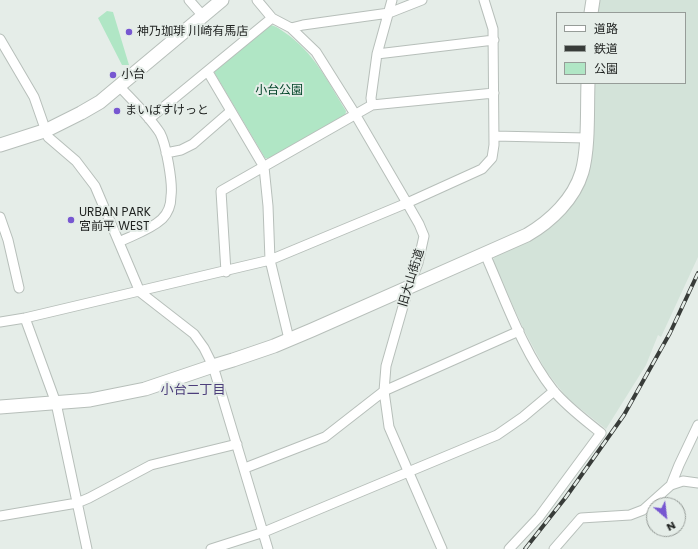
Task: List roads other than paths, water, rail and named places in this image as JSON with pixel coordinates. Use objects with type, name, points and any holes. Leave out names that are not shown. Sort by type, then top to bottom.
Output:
[{"type":"street","points":[[189,0],[203,16]]},
{"type":"street","points":[[0,145],[46,130],[94,106],[222,0]]},
{"type":"street","points":[[149,119],[272,18],[257,0]]},
{"type":"street","points":[[372,105],[371,98],[377,54],[392,0]]},
{"type":"street","points":[[291,28],[302,25],[389,13],[422,0]]},
{"type":"street","points":[[0,322],[25,318],[140,292],[270,260],[407,203],[482,169],[492,158],[494,136],[494,40],[493,30],[484,0]]},
{"type":"street","points":[[591,12],[593,0]]},
{"type":"street","name":"旧大山街道","points":[[272,18],[291,28],[316,52],[355,114],[420,224],[424,236],[418,263],[408,289],[386,366],[384,391],[389,426],[442,549]]},
{"type":"street","points":[[0,39],[34,97],[48,137],[76,161],[95,186],[140,292],[194,334],[204,348],[213,366],[245,468],[268,549]]},
{"type":"street","points":[[377,54],[494,40]]},
{"type":"street","points":[[208,72],[264,167],[270,260],[289,339]]},
{"type":"street","points":[[0,407],[90,400],[145,389],[233,360],[289,339],[408,289],[527,235],[542,226],[566,202],[582,173],[585,158],[588,84]]},
{"type":"street","points":[[119,242],[153,226],[163,218],[169,208],[172,196],[166,153],[160,133],[120,86]]},
{"type":"street","points":[[226,272],[221,191],[372,105],[494,93]]},
{"type":"street","points":[[166,153],[181,150],[193,144],[231,111]]},
{"type":"street","points":[[494,136],[586,138]]},
{"type":"street","points":[[0,217],[8,240],[19,288]]},
{"type":"street","points":[[485,254],[525,345],[541,374],[566,404],[601,433],[539,518],[509,549]]},
{"type":"street","points":[[25,318],[56,403],[88,549]]},
{"type":"street","points":[[245,468],[325,437],[384,391],[519,331]]},
{"type":"street","points":[[211,549],[264,532],[497,435],[523,417],[554,391]]},
{"type":"street","points":[[671,485],[698,425]]},
{"type":"street","points":[[0,516],[77,503],[151,465],[237,444]]},
{"type":"street","points":[[554,549],[581,518],[630,515],[643,510],[671,485],[683,481],[698,483]]},
{"type":"railway","points":[[525,549],[566,497],[624,415],[670,333],[698,273]]},
{"type":"place","name":"神乃珈琲 川崎有馬店","points":[[129,32]]},
{"type":"place","name":"小台","points":[[113,75]]},
{"type":"place","name":"まいばすけっと","points":[[117,111]]},
{"type":"place","name":"URBAN PARK 宮前平 WEST","points":[[71,220]]},
{"type":"district","name":"小台二丁目","points":[[193,391]]},
{"type":"park label","name":"小台公園","points":[[279,91]]}]
